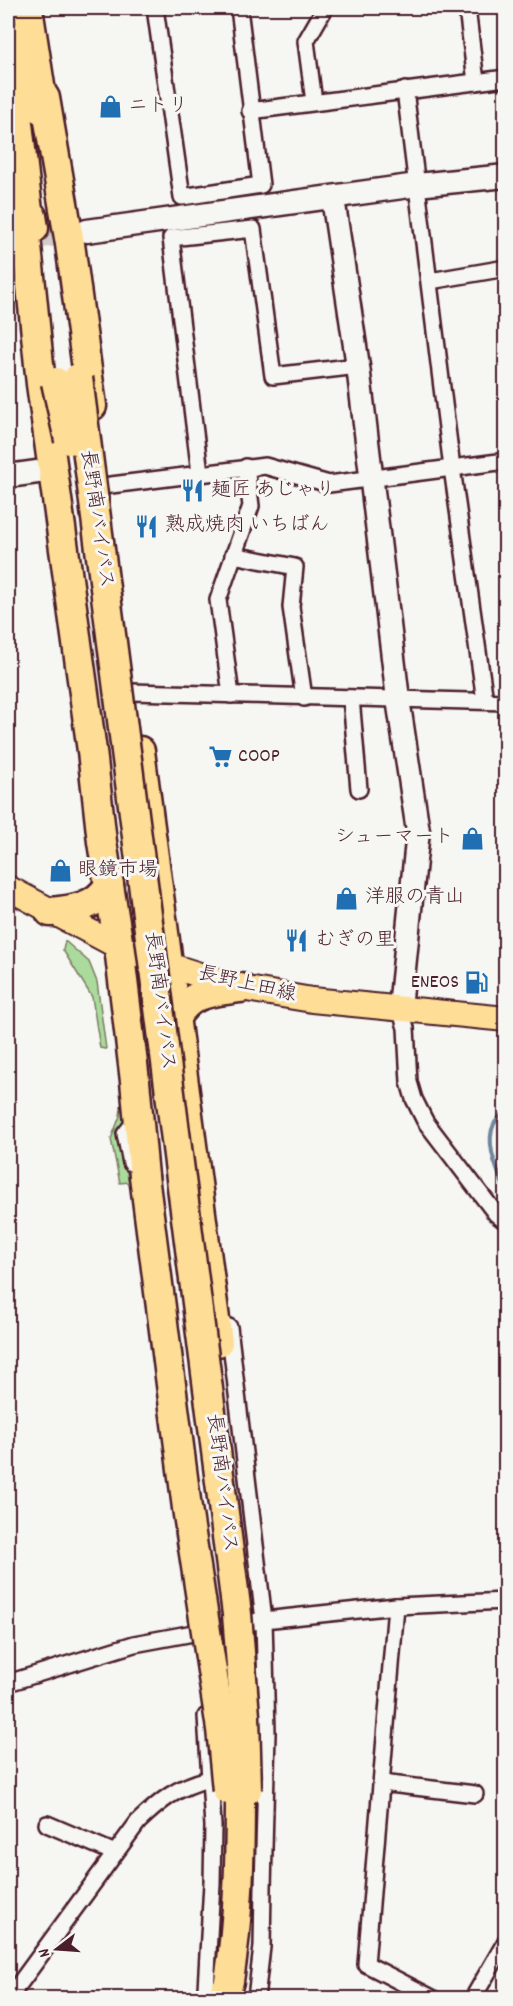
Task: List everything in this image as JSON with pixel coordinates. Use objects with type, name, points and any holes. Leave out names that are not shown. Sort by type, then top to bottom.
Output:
[{"type":"highway","name":"長野南バイパス","points":[[28,8],[41,92],[38,100],[67,380],[237,1614],[245,1716],[231,1787]]},
{"type":"highway","name":"長野南バイパス","points":[[8,35],[28,211],[32,216],[67,380],[90,537],[209,1439],[231,1638],[237,1717],[231,1787],[240,1853],[238,1910],[225,1997]]},
{"type":"highway","points":[[41,92],[45,98],[70,244],[191,1126],[232,1460],[244,1602],[249,1704],[245,1716]]},
{"type":"highway","points":[[28,211],[24,218],[52,470],[118,946],[144,1176],[182,1474],[231,1787]]},
{"type":"highway","points":[[50,912],[73,910],[90,905],[105,892],[109,885]]},
{"type":"highway","points":[[175,1019],[184,1005],[196,997],[205,993],[241,988]]},
{"type":"highway","points":[[137,1105],[138,1086],[145,1078],[164,1073],[170,1073],[176,1077],[186,1097]]},
{"type":"main road","name":"長野上田線","points":[[8,888],[118,946],[168,965],[241,988],[312,1000],[506,1019]]},
{"type":"street","points":[[155,8],[182,197],[261,185],[239,8]]},
{"type":"street","points":[[314,102],[306,41],[325,8]]},
{"type":"street","points":[[467,8],[476,82]]},
{"type":"street","points":[[250,111],[506,78]]},
{"type":"street","points":[[405,90],[452,468],[485,701]]},
{"type":"street","points":[[87,231],[417,185],[506,176]]},
{"type":"street","points":[[333,198],[358,366],[398,699],[418,831],[400,1008],[406,1028],[409,1082],[414,1099],[425,1121],[496,1215],[506,1222]]},
{"type":"street","points":[[200,473],[171,238],[253,228],[273,376],[358,366]]},
{"type":"street","points":[[430,281],[506,268]]},
{"type":"street","points":[[103,486],[265,466],[329,484],[506,461]]},
{"type":"street","points":[[231,695],[218,600],[251,506],[246,467]]},
{"type":"street","points":[[8,476],[52,470]]},
{"type":"street","points":[[233,555],[295,567],[291,607],[304,698]]},
{"type":"street","points":[[131,692],[506,702]]},
{"type":"street","points":[[351,698],[359,789]]},
{"type":"street","points":[[12,1997],[138,1822],[160,1801],[189,1784],[231,1787],[207,1717],[167,1445],[134,1178],[125,1134],[137,1105]]},
{"type":"street","points":[[191,1126],[207,1153],[264,1620],[267,1733],[264,1865],[262,1947],[255,1998]]},
{"type":"street","points":[[8,1683],[134,1644],[264,1620],[396,1606],[506,1601]]},
{"type":"street","points":[[396,1606],[366,1964],[432,1998]]},
{"type":"street","points":[[381,1784],[475,1794]]},
{"type":"street","points":[[47,1824],[115,1853]]},
{"type":"street","points":[[472,1998],[506,1941]]},
{"type":"green space","points":[[65,941],[89,962],[97,982],[106,1049],[100,1048],[92,997],[63,950]]},
{"type":"green space","points":[[131,1100],[127,1117],[118,1135],[129,1182],[120,1183],[111,1139],[120,1116],[122,1101]]},
{"type":"waterway","points":[[506,1109],[494,1124],[491,1132],[494,1159],[506,1193]]},
{"type":"waterway","points":[[501,1998],[506,1977]]},
{"type":"tunnel","points":[[8,242],[83,231]]},
{"type":"place","name":"ニトリ","points":[[110,107]]},
{"type":"place","name":"麺匠 あじゃり","points":[[193,491]]},
{"type":"place","name":"熟成焼肉 いちばん","points":[[147,526]]},
{"type":"place","name":"COOP","points":[[220,757]]},
{"type":"place","name":"シューマート","points":[[472,838]]},
{"type":"place","name":"眼鏡市場","points":[[60,871]]},
{"type":"place","name":"洋服の青山","points":[[347,898]]},
{"type":"place","name":"むぎの里","points":[[297,941]]},
{"type":"place","name":"ENEOS","points":[[477,983]]}]
